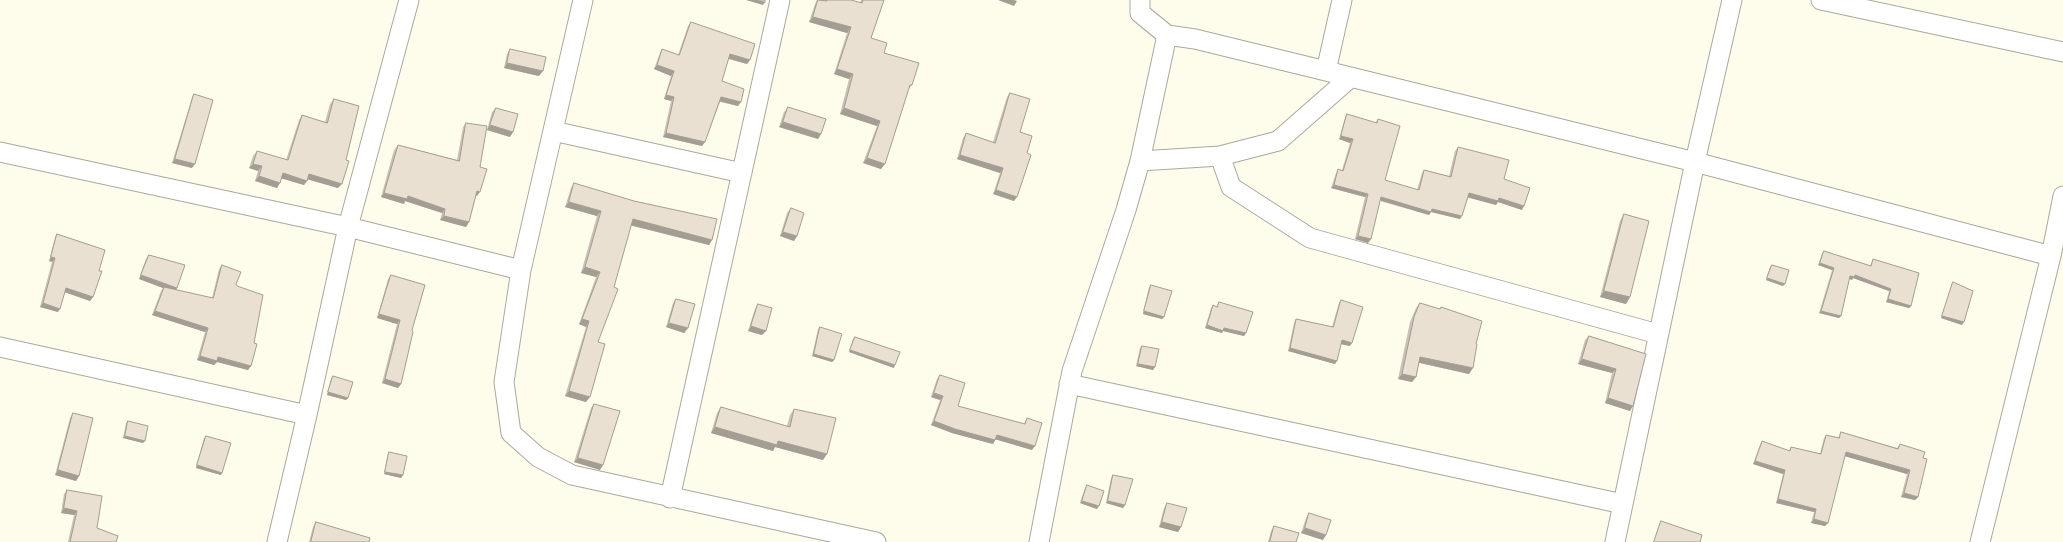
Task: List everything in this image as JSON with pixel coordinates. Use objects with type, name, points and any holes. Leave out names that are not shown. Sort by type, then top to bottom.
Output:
[{"type":"street","points":[[277,542],[307,415],[348,227],[409,0]]},
{"type":"street","points":[[583,0],[521,270],[504,382],[511,433],[538,457],[572,475],[868,541]]},
{"type":"street","points":[[670,498],[780,0]]},
{"type":"street","points":[[1140,0],[1140,13],[1167,35],[1195,39],[1695,162],[2051,256]]},
{"type":"street","points":[[1326,71],[1342,0]]},
{"type":"street","points":[[1615,542],[1695,162],[1732,0]]},
{"type":"street","points":[[1822,0],[2063,52]]},
{"type":"street","points":[[1039,542],[1070,384],[1140,161],[1167,35]]},
{"type":"street","points":[[1140,161],[1220,156],[1278,141],[1351,77]]},
{"type":"street","points":[[553,131],[742,173]]},
{"type":"street","points":[[0,152],[348,227],[521,270]]},
{"type":"street","points":[[1220,156],[1230,187],[1310,238],[1658,334]]},
{"type":"street","points":[[1980,542],[2051,256],[2063,196]]},
{"type":"street","points":[[0,347],[307,415]]},
{"type":"street","points":[[1070,384],[1623,504]]},
{"type":"building","points":[[818,0],[851,0],[862,3],[863,0],[884,0],[871,38],[887,43],[884,53],[919,63],[912,85],[910,85],[885,164],[867,158],[880,121],[844,108],[853,74],[837,69],[851,27],[813,17]]},
{"type":"building","points":[[691,22],[755,44],[750,60],[730,54],[722,81],[744,89],[741,102],[721,97],[705,142],[666,133],[674,97],[666,95],[674,71],[657,65],[662,49],[679,55]]},
{"type":"building","points":[[510,49],[546,57],[543,71],[507,63]]},
{"type":"building","points":[[1010,93],[1030,99],[1020,132],[1032,136],[1027,153],[1031,155],[1017,197],[996,190],[1003,168],[960,155],[966,133],[995,143]]},
{"type":"building","points":[[194,94],[213,100],[195,164],[175,159]]},
{"type":"building","points":[[334,99],[359,106],[346,160],[349,161],[342,184],[309,174],[307,181],[283,173],[280,183],[259,176],[262,166],[253,164],[257,151],[288,160],[302,115],[327,123]]},
{"type":"building","points":[[788,107],[826,119],[821,134],[783,122]]},
{"type":"building","points":[[496,108],[518,114],[513,132],[490,125]]},
{"type":"building","points":[[1347,114],[1377,123],[1378,119],[1400,126],[1385,180],[1419,190],[1424,170],[1451,177],[1458,147],[1509,160],[1504,179],[1530,188],[1524,206],[1499,198],[1498,201],[1469,193],[1462,216],[1432,209],[1431,212],[1381,197],[1371,239],[1358,236],[1368,194],[1334,185],[1338,169],[1343,171],[1353,139],[1341,136]]},
{"type":"building","points":[[466,123],[487,126],[480,167],[487,169],[480,192],[477,191],[469,222],[444,216],[445,209],[408,196],[407,199],[384,193],[398,145],[459,161]]},
{"type":"building","points":[[574,183],[634,201],[717,219],[712,240],[633,219],[614,287],[618,289],[598,342],[605,344],[590,397],[569,391],[589,321],[582,319],[600,272],[585,267],[601,211],[569,202]]},
{"type":"building","points":[[791,208],[804,213],[797,236],[783,232]]},
{"type":"building","points":[[1624,214],[1649,221],[1630,297],[1604,291]]},
{"type":"building","points":[[57,234],[105,250],[99,271],[102,271],[93,297],[66,288],[60,309],[43,303],[55,258],[51,257]]},
{"type":"building","points":[[1824,251],[1871,266],[1873,259],[1919,273],[1911,306],[1888,299],[1891,289],[1855,275],[1854,277],[1850,276],[1841,316],[1821,311],[1834,268],[1820,263]]},
{"type":"building","points":[[149,255],[185,265],[177,288],[141,275]]},
{"type":"building","points":[[222,265],[241,272],[236,284],[237,286],[263,295],[254,343],[257,344],[251,366],[218,357],[217,361],[200,356],[208,328],[155,311],[164,287],[213,298]]},
{"type":"building","points":[[1772,265],[1789,270],[1785,284],[1767,278]]},
{"type":"building","points":[[391,275],[425,285],[412,330],[413,332],[401,384],[385,379],[400,320],[379,314]]},
{"type":"building","points":[[1953,282],[1973,291],[1964,322],[1942,316]]},
{"type":"building","points":[[1151,285],[1172,291],[1164,317],[1144,311]]},
{"type":"building","points":[[676,299],[695,304],[688,328],[669,323]]},
{"type":"building","points":[[1341,300],[1363,307],[1352,343],[1342,340],[1337,361],[1290,348],[1296,319],[1333,327]]},
{"type":"building","points":[[1219,302],[1253,312],[1246,333],[1224,328],[1223,331],[1207,325],[1213,305],[1217,307]]},
{"type":"building","points":[[1420,303],[1440,309],[1441,307],[1482,321],[1476,344],[1473,368],[1420,357],[1416,377],[1402,374],[1414,317]]},
{"type":"building","points":[[758,304],[772,308],[766,331],[751,326]]},
{"type":"building","points":[[820,327],[842,334],[834,360],[814,354]]},
{"type":"building","points":[[1589,336],[1646,354],[1633,406],[1608,398],[1616,369],[1582,359]]},
{"type":"building","points":[[855,337],[900,352],[895,365],[850,350]]},
{"type":"building","points":[[1142,346],[1159,349],[1155,367],[1138,364]]},
{"type":"building","points":[[940,375],[965,383],[958,406],[1025,424],[1027,418],[1042,423],[1035,446],[997,435],[995,440],[955,429],[934,421],[943,396],[934,393]]},
{"type":"building","points":[[333,376],[353,382],[348,398],[328,392]]},
{"type":"building","points":[[594,404],[620,411],[603,465],[578,458]]},
{"type":"building","points":[[721,407],[790,427],[794,409],[836,418],[827,454],[778,441],[777,445],[715,427]]},
{"type":"building","points":[[73,413],[93,418],[79,476],[58,470]]},
{"type":"building","points":[[128,421],[148,426],[145,441],[125,436]]},
{"type":"building","points":[[1841,432],[1898,449],[1900,444],[1925,452],[1923,458],[1927,459],[1918,497],[1904,493],[1910,470],[1846,452],[1828,523],[1814,519],[1816,509],[1778,499],[1785,470],[1755,461],[1762,441],[1790,451],[1791,447],[1821,454],[1826,435],[1839,438]]},
{"type":"building","points":[[206,436],[231,443],[222,473],[197,465]]},
{"type":"building","points":[[389,452],[407,456],[403,475],[385,472]]},
{"type":"building","points":[[1113,475],[1133,479],[1125,505],[1108,501]]},
{"type":"building","points":[[1087,485],[1104,491],[1099,506],[1082,501]]},
{"type":"building","points":[[67,490],[102,496],[97,528],[118,536],[116,542],[70,542],[77,511],[64,508]]},
{"type":"building","points":[[1167,503],[1187,508],[1181,527],[1162,522]]},
{"type":"building","points":[[1309,513],[1331,520],[1326,535],[1305,528]]},
{"type":"building","points":[[1661,521],[1702,535],[1700,542],[1654,542]]},
{"type":"building","points":[[316,522],[370,538],[369,542],[311,542]]},
{"type":"building","points":[[1274,526],[1299,533],[1296,542],[1270,542]]}]
